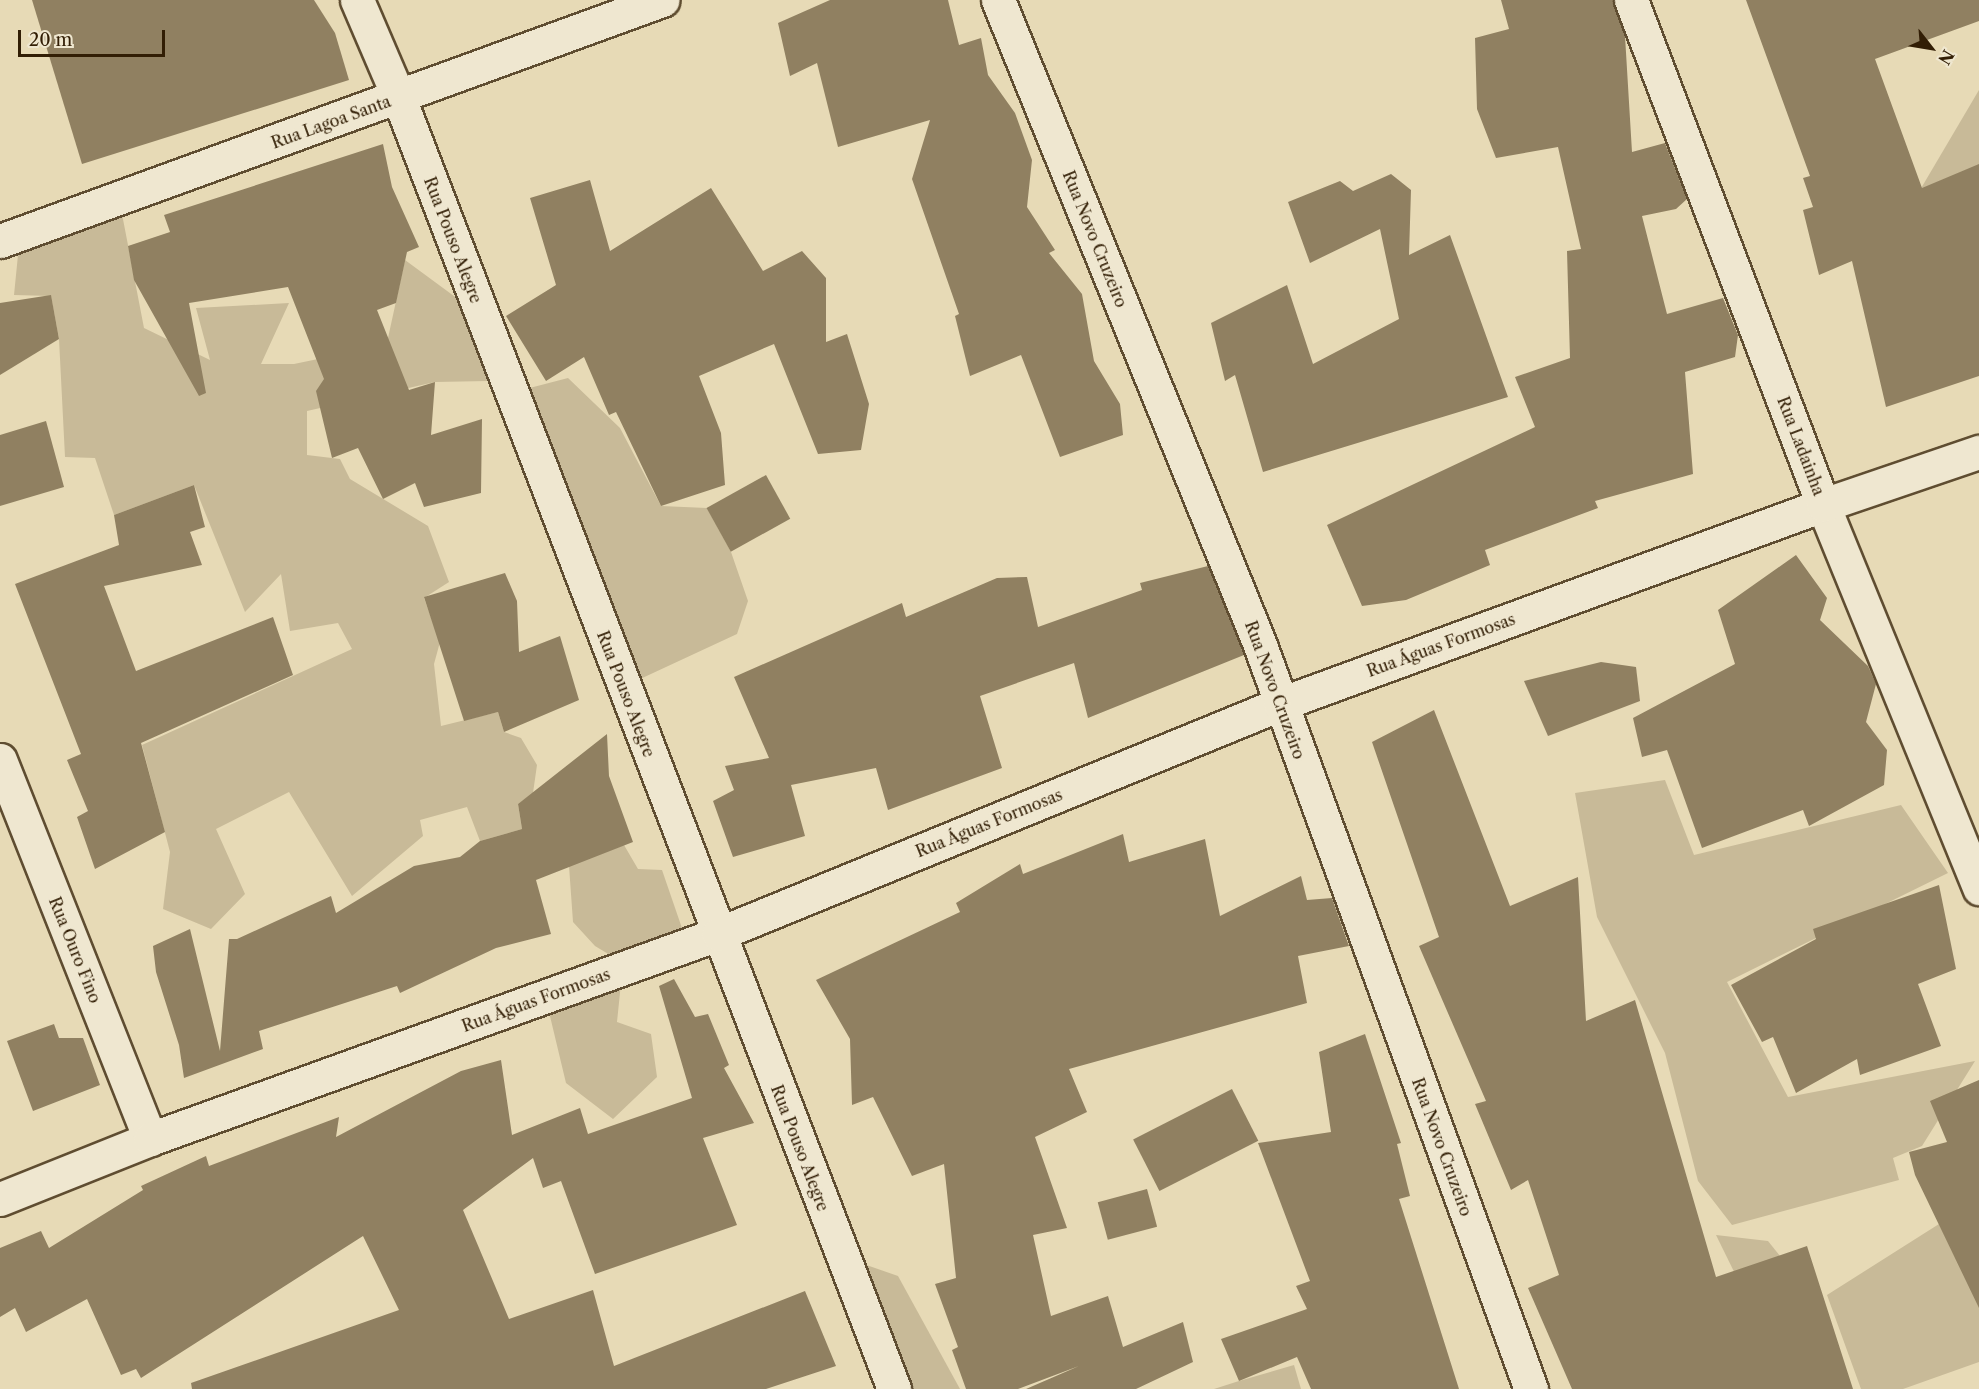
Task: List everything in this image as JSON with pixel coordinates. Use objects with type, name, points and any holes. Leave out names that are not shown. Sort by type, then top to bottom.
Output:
[{"type":"street","name":"Rua Pouso Alegre","points":[[357,0],[399,98],[894,1389]]},
{"type":"street","name":"Rua Lagoa Santa","points":[[0,241],[399,98],[662,0]]},
{"type":"street","name":"Rua Novo Cruzeiro","points":[[998,0],[1280,704],[1531,1389]]},
{"type":"street","name":"Rua Ladainha","points":[[1631,0],[1823,505],[1979,888]]},
{"type":"street","name":"Rua Águas Formosas","points":[[0,1199],[150,1139],[718,934],[1280,704],[1823,505],[1979,452]]},
{"type":"street","name":"Rua Ouro Fino","points":[[0,760],[150,1139]]},
{"type":"shaded area","points":[[1979,90],[1979,238],[1920,190]]},
{"type":"shaded area","points":[[122,214],[144,328],[210,360],[196,308],[289,303],[261,364],[294,364],[342,354],[388,338],[405,260],[458,299],[488,381],[435,382],[307,411],[307,455],[340,459],[350,479],[428,526],[449,582],[424,598],[440,642],[434,664],[441,726],[498,712],[504,732],[521,738],[537,765],[533,793],[518,804],[522,829],[480,841],[467,807],[420,820],[423,836],[352,896],[289,792],[216,829],[245,894],[211,929],[163,909],[170,852],[142,745],[352,649],[338,623],[290,631],[281,574],[245,612],[194,485],[114,515],[95,458],[65,457],[59,339],[51,296],[14,295],[18,255]]},
{"type":"shaded area","points":[[568,378],[620,428],[661,506],[707,508],[731,552],[748,601],[737,634],[638,680],[522,390]]},
{"type":"shaded area","points":[[1665,780],[1694,855],[1901,805],[1948,873],[1727,982],[1788,1097],[1975,1061],[1922,1146],[1893,1158],[1899,1180],[1732,1225],[1698,1181],[1665,1053],[1597,917],[1575,793]]},
{"type":"shaded area","points":[[624,845],[638,869],[662,870],[684,934],[615,958],[595,946],[573,922],[569,866]]},
{"type":"shaded area","points":[[621,983],[617,1022],[651,1034],[657,1077],[613,1119],[566,1083],[549,1012]]},
{"type":"shaded area","points":[[1939,1224],[1955,1257],[1979,1261],[1979,1362],[1903,1389],[1861,1389],[1827,1295]]},
{"type":"shaded area","points":[[1716,1235],[1768,1241],[1792,1271],[1744,1292]]},
{"type":"shaded area","points":[[852,1260],[898,1276],[960,1389],[903,1389]]},
{"type":"shaded area","points":[[1294,1365],[1301,1389],[1214,1389],[1239,1381]]},
{"type":"building","points":[[32,0],[314,0],[335,33],[349,80],[82,164]]},
{"type":"building","points":[[830,0],[948,0],[959,45],[981,38],[988,75],[1015,113],[1032,160],[1027,207],[1055,250],[1049,253],[1082,294],[1094,361],[1120,404],[1123,435],[1060,457],[1021,355],[970,376],[955,316],[959,314],[912,179],[930,120],[838,147],[817,63],[790,76],[778,23]]},
{"type":"building","points":[[1501,0],[1613,0],[1625,36],[1632,152],[1665,143],[1687,199],[1676,209],[1642,216],[1667,314],[1723,298],[1738,335],[1735,357],[1685,372],[1693,474],[1595,501],[1598,508],[1485,550],[1490,565],[1406,600],[1362,606],[1327,525],[1535,427],[1515,377],[1570,358],[1567,251],[1581,249],[1558,147],[1496,158],[1477,109],[1475,38],[1509,29]]},
{"type":"building","points":[[1746,0],[1979,0],[1979,21],[1875,59],[1922,188],[1979,164],[1979,376],[1886,407],[1852,261],[1819,275],[1803,210],[1813,207],[1803,178],[1810,176]]},
{"type":"building","points":[[383,144],[392,187],[419,247],[407,252],[396,303],[377,310],[409,390],[435,382],[431,435],[482,419],[481,493],[424,507],[415,483],[383,499],[358,448],[332,458],[316,391],[324,379],[288,287],[189,303],[206,393],[199,396],[134,280],[128,246],[170,232],[164,215]]},
{"type":"building","points":[[1391,174],[1411,190],[1409,255],[1450,235],[1508,397],[1263,472],[1235,375],[1225,381],[1211,323],[1287,285],[1313,364],[1399,319],[1380,229],[1310,263],[1288,202],[1340,181],[1353,191]]},
{"type":"building","points":[[590,180],[610,251],[711,188],[763,271],[802,251],[826,278],[826,342],[847,334],[869,404],[861,450],[818,454],[774,344],[699,376],[721,433],[725,485],[661,506],[616,412],[609,415],[584,357],[546,381],[506,316],[556,285],[530,198]]},
{"type":"building","points":[[51,295],[59,339],[0,375],[0,303]]},
{"type":"building","points":[[46,421],[64,487],[0,506],[0,435]]},
{"type":"building","points":[[766,475],[790,519],[731,552],[707,508]]},
{"type":"building","points":[[194,485],[205,527],[190,532],[202,565],[104,586],[136,671],[273,617],[293,675],[141,743],[165,832],[95,869],[77,817],[88,811],[67,760],[81,754],[15,584],[119,545],[114,515]]},
{"type":"building","points":[[1796,555],[1827,598],[1820,620],[1868,666],[1876,684],[1866,722],[1887,750],[1884,785],[1809,826],[1803,810],[1702,848],[1667,750],[1642,757],[1633,718],[1735,664],[1718,610]]},
{"type":"building","points":[[1208,566],[1244,655],[1088,718],[1074,663],[980,696],[1002,768],[888,810],[876,768],[791,785],[805,836],[733,857],[713,801],[734,790],[725,766],[769,758],[734,677],[902,603],[906,617],[997,578],[1027,577],[1038,627],[1142,590],[1140,583]]},
{"type":"building","points":[[505,573],[517,601],[519,652],[560,636],[579,700],[504,732],[498,712],[464,721],[424,597]]},
{"type":"building","points":[[1601,662],[1636,667],[1640,701],[1548,736],[1524,681]]},
{"type":"building","points":[[1434,710],[1510,906],[1578,877],[1586,1021],[1635,1000],[1716,1277],[1807,1246],[1853,1389],[1572,1389],[1528,1288],[1559,1275],[1528,1180],[1511,1190],[1475,1104],[1486,1101],[1419,946],[1439,937],[1372,742]]},
{"type":"building","points":[[607,734],[609,776],[633,842],[536,880],[551,934],[496,948],[400,993],[397,986],[259,1031],[263,1049],[184,1078],[179,1045],[156,972],[153,946],[190,929],[220,1051],[229,939],[237,939],[331,896],[336,913],[414,866],[460,857],[480,841],[522,829],[518,804]]},
{"type":"building","points":[[1123,834],[1129,862],[1205,839],[1220,916],[1301,876],[1307,900],[1332,898],[1349,946],[1298,956],[1307,1003],[1069,1069],[1087,1112],[1035,1137],[1067,1228],[1033,1235],[1051,1316],[1108,1296],[1123,1347],[1183,1322],[1193,1362],[1136,1389],[1026,1389],[1079,1366],[1018,1389],[966,1389],[952,1350],[958,1347],[935,1284],[956,1278],[944,1164],[912,1176],[873,1097],[852,1105],[850,1039],[816,980],[960,912],[956,903],[1020,864],[1023,874]]},
{"type":"building","points":[[1939,885],[1956,969],[1918,984],[1941,1046],[1860,1075],[1857,1059],[1796,1093],[1773,1037],[1762,1042],[1731,985],[1816,939],[1813,929]]},
{"type":"building","points":[[674,979],[695,1017],[708,1014],[729,1065],[724,1068],[754,1123],[703,1138],[737,1225],[595,1274],[561,1181],[543,1188],[533,1158],[463,1210],[509,1319],[593,1290],[614,1366],[805,1291],[836,1366],[766,1389],[192,1389],[191,1383],[399,1310],[363,1236],[141,1378],[136,1369],[121,1375],[87,1299],[26,1332],[15,1308],[0,1317],[0,1248],[41,1231],[49,1248],[143,1190],[141,1186],[206,1156],[209,1166],[339,1117],[336,1137],[461,1071],[501,1060],[512,1135],[580,1108],[588,1134],[692,1098],[659,986]]},
{"type":"building","points":[[54,1024],[59,1038],[83,1038],[100,1085],[33,1111],[7,1041]]},
{"type":"building","points":[[1365,1034],[1401,1143],[1397,1144],[1410,1196],[1399,1199],[1459,1389],[1311,1389],[1297,1357],[1239,1381],[1221,1339],[1307,1309],[1296,1286],[1310,1281],[1258,1143],[1331,1132],[1319,1052]]},
{"type":"building","points":[[1979,1080],[1979,1308],[1915,1175],[1909,1152],[1947,1142],[1930,1101]]},
{"type":"building","points":[[1232,1089],[1258,1141],[1159,1191],[1133,1139]]},
{"type":"building","points":[[1147,1189],[1157,1227],[1108,1240],[1098,1202]]}]
